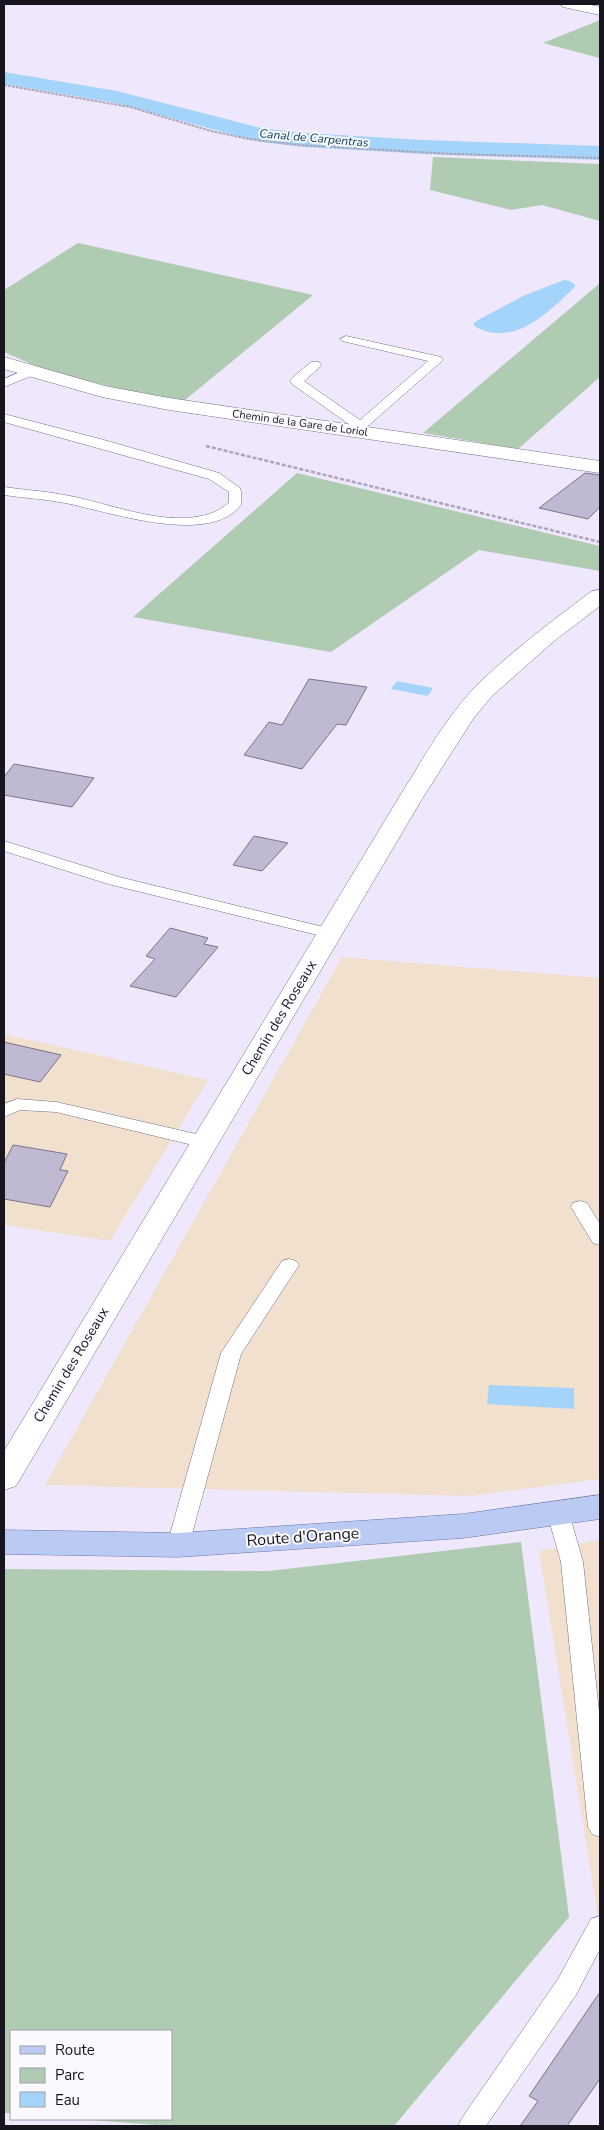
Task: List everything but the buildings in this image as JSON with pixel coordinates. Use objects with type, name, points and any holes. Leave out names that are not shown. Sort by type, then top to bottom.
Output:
[{"type":"main road","name":"Route d'Orange","points":[[4,1542],[178,1545],[464,1526],[600,1507]]},
{"type":"street","points":[[568,4],[600,11]]},
{"type":"street","name":"Chemin de la Gare de Loriol","points":[[4,363],[102,391],[169,404],[358,428],[600,467]]},
{"type":"street","name":"Chemin des Roseaux","points":[[4,1478],[410,799],[464,715],[490,685],[546,636],[600,596]]},
{"type":"lane","points":[[315,364],[296,381],[358,428],[437,360],[346,339]]},
{"type":"lane","points":[[4,383],[32,371]]},
{"type":"lane","points":[[4,418],[100,442],[214,476],[235,491],[235,506],[226,514],[196,522],[168,522],[63,499],[4,492]]},
{"type":"lane","points":[[4,846],[114,882],[330,933]]},
{"type":"lane","points":[[4,1112],[17,1104],[56,1107],[205,1142]]},
{"type":"lane","points":[[580,1207],[600,1239]]},
{"type":"lane","points":[[178,1545],[231,1353],[289,1265]]},
{"type":"lane","points":[[558,1513],[572,1562],[600,1827]]},
{"type":"lane","points":[[471,2126],[567,1987],[600,1926]]},
{"type":"path","points":[[4,85],[130,107],[211,131],[288,143],[452,154],[600,158]]},
{"type":"path","points":[[206,446],[600,542]]},
{"type":"shaded area","points":[[342,957],[600,978],[600,1479],[470,1496],[45,1485]]},
{"type":"shaded area","points":[[4,1034],[208,1080],[110,1241],[4,1225]]},
{"type":"shaded area","points":[[600,1540],[600,1929],[539,1551]]},
{"type":"green space","points":[[600,20],[600,58],[543,43]]},
{"type":"green space","points":[[433,157],[600,164],[600,221],[542,205],[511,210],[430,190]]},
{"type":"green space","points":[[78,243],[313,295],[185,400],[137,393],[47,371],[4,352],[4,290]]},
{"type":"green space","points":[[600,283],[600,377],[518,449],[423,433]]},
{"type":"green space","points":[[297,473],[600,546],[600,571],[479,550],[331,652],[133,617]]},
{"type":"green space","points":[[521,1542],[569,1917],[394,2126],[170,2126],[90,2120],[172,2120],[172,2030],[10,2030],[10,2113],[4,2113],[4,1569],[269,1571]]},
{"type":"water","points":[[564,280],[570,281],[575,287],[542,316],[529,324],[503,333],[489,332],[474,326],[474,323],[478,320],[523,296]]},
{"type":"water","points":[[397,681],[433,688],[428,696],[391,689]]},
{"type":"water","points":[[489,1385],[574,1388],[574,1409],[487,1404]]},
{"type":"waterway","name":"Canal de Carpentras","points":[[4,78],[117,97],[260,135],[305,140],[424,147],[600,153]]}]
